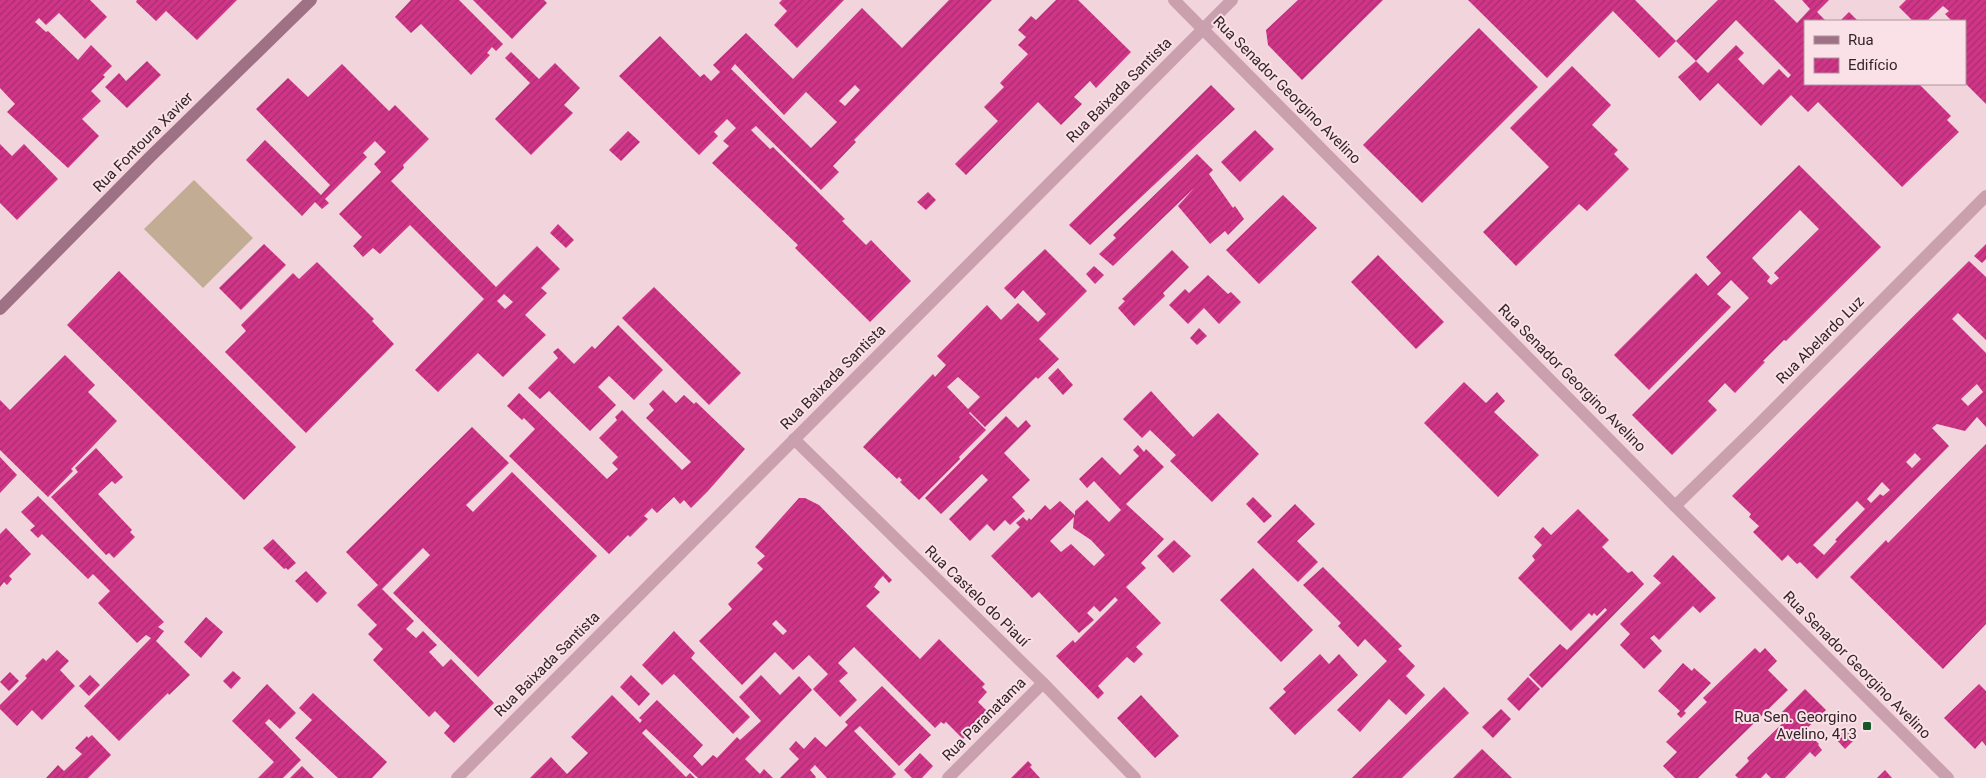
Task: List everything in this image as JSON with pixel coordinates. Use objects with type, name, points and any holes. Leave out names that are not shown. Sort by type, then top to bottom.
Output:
[{"type":"main road","name":"Rua Fontoura Xavier","points":[[0,309],[150,157],[311,0]]},
{"type":"street","name":"Rua Senador Georgino Avelino","points":[[1174,0],[1675,506],[1948,778]]},
{"type":"street","name":"Rua Baixada Santista","points":[[457,778],[1232,0]]},
{"type":"street","name":"Rua Abelardo Luz","points":[[1675,506],[1986,196]]},
{"type":"street","name":"Rua Castelo do Piauí","points":[[794,439],[1043,683],[1135,778]]},
{"type":"street","name":"Rua Paranatama","points":[[948,778],[1043,683]]},
{"type":"shaded area","points":[[194,180],[253,238],[203,288],[144,229]]},
{"type":"building","points":[[0,0],[90,0],[107,17],[85,39],[59,13],[46,25],[39,18],[35,22],[46,32],[48,31],[78,60],[91,45],[112,66],[103,75],[105,77],[91,91],[101,101],[82,119],[99,136],[68,168],[7,112],[15,104],[0,88]]},
{"type":"building","points":[[137,0],[237,0],[197,40],[166,11],[156,21],[136,2]]},
{"type":"building","points":[[411,0],[459,0],[503,44],[496,51],[492,47],[487,53],[490,55],[471,75],[421,24],[411,33],[395,17]]},
{"type":"building","points":[[473,0],[544,0],[547,3],[512,39]]},
{"type":"building","points":[[782,0],[844,0],[797,48],[774,25],[787,11],[779,3]]},
{"type":"building","points":[[949,0],[992,0],[854,140],[856,142],[833,166],[839,172],[821,190],[756,126],[751,130],[770,149],[773,147],[845,219],[842,221],[866,245],[871,240],[911,281],[870,322],[795,248],[798,245],[712,163],[729,146],[723,141],[736,128],[727,119],[714,132],[718,136],[699,155],[619,76],[660,36],[700,77],[704,74],[711,81],[720,72],[713,65],[746,33],[793,79],[862,8],[902,48]],"holes":[[[735,64],[784,115],[806,92],[837,122],[811,148],[731,69]],[[855,85],[860,90],[845,106],[839,101]]]},
{"type":"building","points":[[1056,0],[1078,0],[1131,52],[1096,88],[1090,81],[1074,97],[1082,104],[1061,125],[1038,102],[966,175],[955,164],[998,121],[984,107],[1004,87],[1000,83],[1028,54],[1018,45],[1026,37],[1018,30],[1031,16],[1036,20]]},
{"type":"building","points":[[1298,0],[1383,0],[1302,80],[1268,45],[1266,30]]},
{"type":"building","points":[[1468,0],[1635,0],[1676,41],[1659,58],[1613,11],[1547,78]]},
{"type":"building","points":[[1718,0],[1774,0],[1797,23],[1810,9],[1802,0],[1829,0],[1817,12],[1825,20],[1804,20],[1804,85],[1920,85],[1951,116],[1947,120],[1959,132],[1902,187],[1818,102],[1808,112],[1791,95],[1761,126],[1718,83],[1700,101],[1678,77],[1696,61],[1676,41]],"holes":[[[1736,20],[1791,75],[1788,78],[1779,69],[1763,85],[1738,59],[1744,53],[1736,45],[1708,73],[1696,61]]]},
{"type":"building","points":[[1906,0],[1986,0],[1986,104],[1966,84],[1966,20],[1951,20],[1945,14],[1949,11],[1943,6],[1928,20],[1912,20],[1899,7]]},
{"type":"building","points":[[1849,12],[1857,20],[1841,20]]},
{"type":"building","points":[[1479,28],[1538,87],[1422,203],[1363,145]]},
{"type":"building","points":[[511,52],[539,79],[555,63],[580,88],[564,105],[573,113],[531,155],[495,119],[530,83],[505,58]]},
{"type":"building","points":[[147,61],[161,75],[127,108],[105,87],[119,73],[126,81]]},
{"type":"building","points":[[342,64],[389,111],[395,105],[429,139],[403,165],[404,168],[391,181],[496,287],[537,246],[560,269],[541,288],[547,293],[525,315],[546,335],[503,377],[478,353],[438,392],[415,370],[484,299],[410,225],[380,254],[373,248],[363,257],[353,246],[362,237],[339,214],[381,172],[374,164],[386,152],[375,141],[363,153],[367,157],[325,199],[329,203],[322,209],[315,202],[302,216],[246,160],[265,140],[321,195],[330,185],[256,109],[288,78],[308,97]],"holes":[[[504,294],[513,302],[505,309],[497,301]]]},
{"type":"building","points":[[1572,66],[1611,105],[1592,125],[1618,150],[1614,154],[1629,169],[1587,211],[1579,204],[1516,266],[1483,232],[1549,167],[1510,128]]},
{"type":"building","points":[[1211,85],[1235,109],[1090,245],[1069,225]]},
{"type":"building","points":[[1255,130],[1274,149],[1240,182],[1221,162]]},
{"type":"building","points":[[628,131],[640,142],[621,161],[609,150]]},
{"type":"building","points":[[0,144],[12,156],[24,144],[58,179],[17,220],[0,203]]},
{"type":"building","points":[[1197,154],[1213,170],[1209,174],[1233,208],[1235,206],[1244,219],[1228,235],[1225,231],[1210,244],[1178,206],[1194,188],[1113,266],[1099,254],[1116,238],[1113,235]]},
{"type":"building","points":[[1799,165],[1881,247],[1786,341],[1784,340],[1763,361],[1765,362],[1735,393],[1725,383],[1708,401],[1717,410],[1672,455],[1632,415],[1749,298],[1731,280],[1717,294],[1731,307],[1649,390],[1614,355],[1696,273],[1708,286],[1721,273],[1706,257]],"holes":[[[1800,210],[1819,229],[1774,273],[1779,278],[1771,285],[1767,281],[1770,277],[1752,258]]]},
{"type":"building","points":[[928,192],[936,200],[926,210],[917,202]]},
{"type":"building","points":[[1283,195],[1317,228],[1259,284],[1226,250]]},
{"type":"building","points":[[558,224],[574,240],[566,248],[550,233]]},
{"type":"building","points":[[264,244],[286,265],[241,310],[219,288]]},
{"type":"building","points":[[1986,244],[1986,259],[1982,263],[1974,256]]},
{"type":"building","points":[[1045,249],[1087,291],[1039,339],[1059,359],[1038,379],[1036,377],[985,427],[969,413],[986,430],[919,500],[900,482],[902,480],[899,477],[897,479],[863,447],[933,374],[935,377],[946,365],[937,356],[987,305],[1001,320],[1018,303],[1038,322],[1046,314],[1023,290],[1015,299],[1004,288]],"holes":[[[958,377],[980,397],[968,409],[947,387]]]},
{"type":"building","points":[[1172,250],[1189,267],[1163,293],[1165,296],[1134,326],[1118,308],[1125,301],[1122,299]]},
{"type":"building","points":[[1378,255],[1444,322],[1416,349],[1351,282]]},
{"type":"building","points":[[1969,261],[1986,277],[1986,340],[1958,313],[1952,319],[1986,353],[1986,427],[1977,417],[1965,431],[1937,424],[1932,428],[1949,446],[1817,579],[1800,562],[1797,564],[1788,555],[1782,561],[1753,532],[1759,526],[1749,517],[1751,514],[1732,496]],"holes":[[[1977,384],[1983,392],[1968,406],[1961,399]],[[1915,453],[1921,459],[1912,468],[1906,462]],[[1882,482],[1890,490],[1883,496],[1880,494],[1871,503],[1867,499]],[[1857,501],[1865,509],[1835,540],[1837,541],[1824,555],[1813,545]]]},
{"type":"building","points":[[317,262],[374,319],[372,321],[394,344],[306,433],[225,352],[246,331],[241,325],[293,273],[299,279]]},
{"type":"building","points":[[1094,266],[1104,275],[1095,284],[1086,274]]},
{"type":"building","points":[[119,271],[296,447],[244,500],[67,325]]},
{"type":"building","points":[[1208,275],[1228,294],[1231,292],[1241,302],[1219,324],[1204,308],[1188,324],[1169,305],[1185,289],[1189,293]]},
{"type":"building","points":[[654,287],[741,373],[709,405],[622,318]]},
{"type":"building","points":[[618,325],[663,370],[634,400],[609,376],[598,387],[616,405],[590,431],[549,391],[540,399],[528,388],[558,358],[553,352],[558,348],[574,364],[592,346],[595,349]]},
{"type":"building","points":[[1199,328],[1207,336],[1197,345],[1190,338]]},
{"type":"building","points":[[65,355],[95,385],[88,392],[117,421],[71,469],[73,471],[48,497],[0,450],[0,400],[10,410]]},
{"type":"building","points":[[1058,368],[1073,385],[1063,395],[1048,378]]},
{"type":"building","points":[[1464,382],[1486,403],[1497,392],[1505,401],[1494,412],[1539,455],[1498,497],[1424,423]]},
{"type":"building","points":[[663,390],[676,403],[684,395],[694,404],[696,402],[745,449],[691,508],[684,500],[680,504],[674,497],[657,513],[652,508],[644,516],[648,519],[609,554],[509,456],[535,429],[524,418],[522,420],[507,406],[519,393],[607,479],[618,469],[612,463],[618,457],[599,438],[617,420],[615,417],[622,410],[682,470],[691,462],[646,418],[654,410],[649,404]]},
{"type":"building","points":[[1151,391],[1193,437],[1218,413],[1259,454],[1212,502],[1170,461],[1176,455],[1150,430],[1142,438],[1123,419]]},
{"type":"building","points":[[1006,416],[1018,428],[1026,420],[1031,426],[1004,453],[1030,480],[1012,497],[1025,511],[1010,525],[1005,520],[994,531],[987,524],[970,541],[949,519],[988,480],[982,474],[941,514],[925,498]]},
{"type":"building","points":[[472,427],[509,463],[466,505],[473,512],[512,472],[597,556],[478,677],[393,593],[430,555],[423,548],[382,589],[414,621],[406,629],[416,638],[423,631],[437,645],[429,652],[443,667],[451,659],[494,703],[454,743],[444,733],[450,726],[435,711],[429,717],[373,660],[383,649],[368,634],[377,625],[357,605],[378,585],[346,552]]},
{"type":"building","points":[[1986,444],[1986,624],[1943,669],[1850,577],[1886,540],[1888,543]]},
{"type":"building","points":[[1138,445],[1144,452],[1146,449],[1164,467],[1126,504],[1164,539],[1141,563],[1146,568],[1126,587],[1161,623],[1136,647],[1143,654],[1134,663],[1127,657],[1098,686],[1104,693],[1098,699],[1056,656],[1073,640],[1075,643],[1118,600],[1115,597],[1100,612],[1094,606],[1087,613],[1094,620],[1079,633],[1039,592],[1032,598],[991,556],[1020,527],[1016,523],[1023,517],[1027,521],[1029,518],[1031,520],[1045,505],[1050,510],[1060,501],[1075,515],[1075,511],[1087,500],[1109,522],[1121,510],[1094,481],[1087,488],[1079,479],[1102,457],[1120,475],[1139,456],[1133,450]],"holes":[[[1074,517],[1073,528],[1091,540],[1105,555],[1094,566],[1071,544],[1061,552],[1050,541]]]},
{"type":"building","points":[[96,448],[123,477],[115,484],[112,481],[98,494],[132,530],[130,532],[135,537],[114,558],[109,553],[106,555],[51,497],[78,472],[75,468]]},
{"type":"building","points":[[0,457],[17,475],[0,493]]},
{"type":"building","points":[[38,496],[164,622],[158,627],[164,631],[156,641],[190,675],[169,695],[168,693],[119,741],[84,706],[151,638],[146,635],[137,643],[98,603],[110,591],[93,574],[88,579],[42,534],[38,538],[30,530],[35,526],[21,512]]},
{"type":"building","points":[[1253,497],[1272,516],[1264,523],[1246,504]]},
{"type":"building","points":[[799,498],[805,498],[819,505],[892,580],[889,583],[883,576],[879,580],[874,587],[880,592],[866,606],[920,659],[939,639],[985,684],[982,687],[987,692],[978,702],[988,712],[963,739],[946,722],[944,724],[941,722],[935,728],[854,647],[838,663],[848,673],[839,681],[857,700],[840,717],[813,689],[828,674],[809,655],[793,670],[775,652],[742,685],[699,641],[732,609],[728,604],[763,569],[757,563],[765,556],[755,547]],"holes":[[[776,620],[787,631],[783,635],[772,624]]]},
{"type":"building","points":[[1295,504],[1315,524],[1297,541],[1318,562],[1298,582],[1257,542]]},
{"type":"building","points":[[1578,509],[1609,540],[1602,547],[1628,573],[1632,571],[1644,584],[1542,688],[1529,675],[1560,644],[1567,650],[1607,610],[1605,608],[1597,616],[1594,613],[1592,616],[1589,613],[1571,631],[1518,578],[1535,560],[1532,556],[1542,545],[1534,537],[1543,527],[1551,535]]},
{"type":"building","points":[[6,528],[31,554],[9,576],[12,579],[7,585],[4,582],[0,587],[0,534]]},
{"type":"building","points":[[273,539],[296,563],[288,570],[284,569],[263,548]]},
{"type":"building","points":[[1174,540],[1191,556],[1173,573],[1157,556]]},
{"type":"building","points":[[1673,555],[1716,598],[1700,613],[1693,606],[1659,640],[1654,635],[1650,638],[1662,651],[1644,669],[1620,645],[1630,634],[1620,624],[1661,583],[1653,576]]},
{"type":"building","points":[[1323,567],[1402,646],[1398,649],[1415,666],[1406,676],[1425,695],[1406,715],[1389,699],[1360,732],[1337,710],[1387,661],[1365,639],[1358,647],[1338,626],[1341,623],[1303,585]]},
{"type":"building","points":[[1253,568],[1313,630],[1281,662],[1220,600]]},
{"type":"building","points":[[306,571],[327,593],[317,603],[295,581]]},
{"type":"building","points":[[206,617],[223,632],[201,658],[184,642]]},
{"type":"building","points":[[674,631],[695,653],[691,658],[750,717],[733,734],[674,674],[662,685],[642,665]]},
{"type":"building","points":[[1755,648],[1760,653],[1765,648],[1777,661],[1768,670],[1788,690],[1698,778],[1675,778],[1663,766],[1677,752],[1666,742],[1707,702],[1703,698]]},
{"type":"building","points":[[57,650],[69,661],[60,670],[75,686],[42,720],[32,710],[17,726],[0,709],[0,705],[27,678],[25,676],[43,658],[46,661]]},
{"type":"building","points":[[1320,654],[1329,664],[1339,654],[1358,675],[1295,735],[1269,708],[1286,692],[1283,689]]},
{"type":"building","points":[[1683,663],[1692,671],[1694,668],[1711,683],[1684,711],[1686,713],[1681,718],[1677,714],[1680,711],[1658,691]]},
{"type":"building","points":[[233,671],[241,678],[231,689],[223,681]]},
{"type":"building","points":[[10,672],[19,681],[9,691],[0,682]]},
{"type":"building","points":[[90,675],[100,685],[89,696],[79,686]]},
{"type":"building","points":[[631,675],[650,694],[639,706],[620,687]]},
{"type":"building","points":[[761,675],[780,695],[799,676],[812,690],[745,759],[760,774],[764,769],[773,778],[698,778],[646,729],[642,733],[686,777],[690,773],[695,778],[530,778],[551,757],[567,774],[588,753],[571,737],[612,695],[640,723],[642,720],[639,718],[657,700],[703,745],[693,756],[702,766],[713,755],[717,758],[737,737],[740,740],[761,721],[739,697]]},
{"type":"building","points":[[1528,677],[1540,689],[1519,711],[1507,699]]},
{"type":"building","points":[[267,684],[296,713],[280,729],[269,719],[265,723],[301,760],[283,778],[258,778],[274,762],[232,721]]},
{"type":"building","points":[[1979,684],[1986,691],[1986,746],[1982,741],[1975,749],[1944,718]]},
{"type":"building","points":[[882,686],[931,735],[899,766],[860,726],[854,731],[896,774],[892,778],[827,778],[815,765],[810,770],[815,778],[780,778],[799,759],[789,749],[796,741],[804,749],[815,737],[826,747],[848,725],[845,722]]},
{"type":"building","points":[[1444,687],[1469,713],[1402,778],[1352,778]]},
{"type":"building","points":[[1805,689],[1826,710],[1805,730],[1819,744],[1822,750],[1815,757],[1810,752],[1785,778],[1771,778],[1766,773],[1761,778],[1738,778],[1735,775],[1749,761],[1747,758],[1785,721],[1779,715]]},
{"type":"building","points":[[313,693],[387,762],[372,778],[338,778],[295,738],[312,720],[299,708]]},
{"type":"building","points":[[1141,695],[1179,736],[1155,758],[1117,718]]},
{"type":"building","points":[[1501,709],[1511,719],[1493,738],[1482,727]]},
{"type":"building","points":[[1845,730],[1855,739],[1845,749],[1836,739]]},
{"type":"building","points":[[92,735],[111,755],[88,778],[46,778],[58,765],[64,771],[82,754],[75,748],[87,736],[88,738]]},
{"type":"building","points":[[1482,749],[1512,778],[1453,778]]},
{"type":"building","points":[[920,753],[933,766],[922,778],[912,778],[904,770]]},
{"type":"building","points":[[1028,761],[1032,765],[1030,767],[1040,778],[1011,778]]},
{"type":"building","points":[[302,766],[314,778],[290,778]]},
{"type":"building","points":[[1885,770],[1892,778],[1877,778]]},
{"type":"place","name":"Rua Sen. Georgino Avelino, 413","points":[[1867,726]]}]
